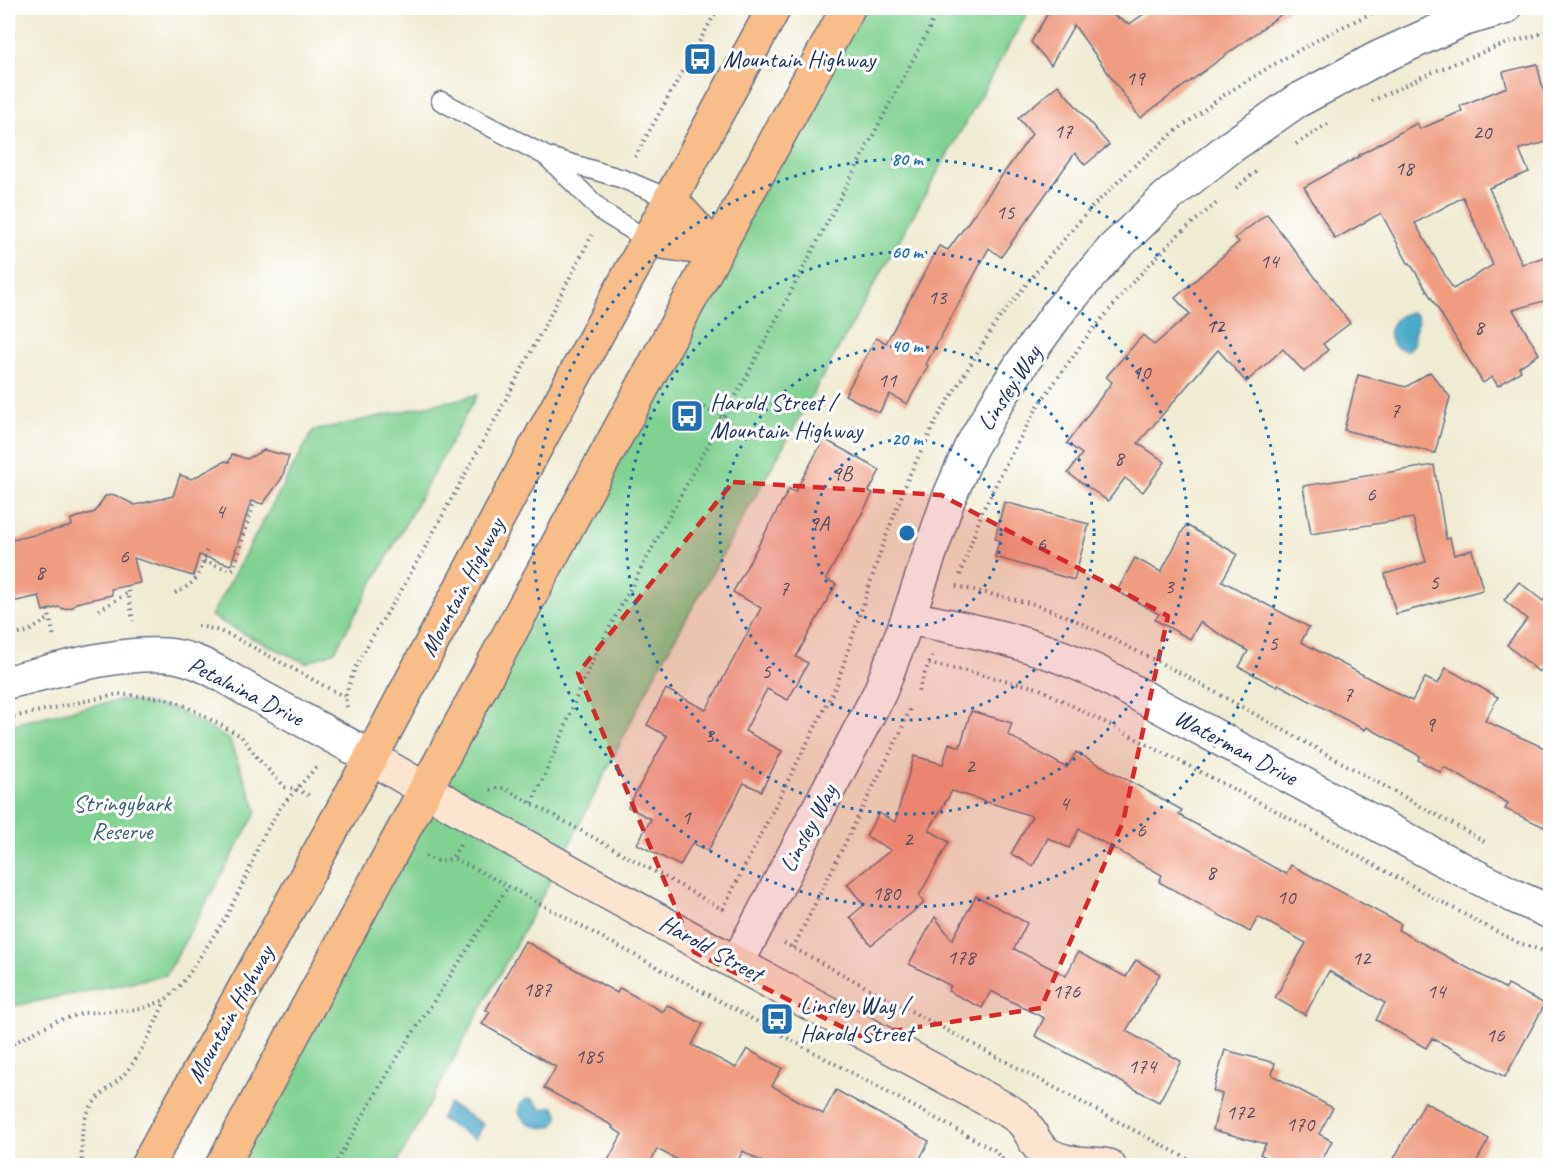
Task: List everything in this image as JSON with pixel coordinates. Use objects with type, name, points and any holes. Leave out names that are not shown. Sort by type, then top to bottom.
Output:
[{"type":"main road","name":"Mountain Highway","points":[[147,1166],[370,758],[774,8]]},
{"type":"main road","points":[[222,1166],[848,8]]},
{"type":"main road","points":[[670,199],[716,250]]},
{"type":"main road","points":[[648,240],[716,250]]},
{"type":"street","name":"Linsley Way","points":[[737,963],[880,692],[948,500],[970,449],[1022,363],[1054,319],[1113,249],[1167,197],[1229,148],[1295,102],[1378,58],[1462,20],[1504,8]]},
{"type":"street","name":"Waterman Drive","points":[[908,618],[990,634],[1041,648],[1097,672],[1438,857],[1516,897],[1551,912]]},
{"type":"street","name":"Petalnina Drive","points":[[8,681],[110,658],[138,655],[188,659],[370,758]]},
{"type":"street","name":"Harold Street","points":[[370,758],[1008,1111],[1023,1122],[1037,1145],[1052,1162],[1109,1166]]},
{"type":"lane","points":[[441,101],[546,156],[623,179],[670,199]]},
{"type":"lane","points":[[546,156],[603,213],[648,240]]},
{"type":"path","points":[[623,179],[718,8]]},
{"type":"path","points":[[532,803],[561,738],[581,685],[605,636],[750,371],[938,8]]},
{"type":"path","points":[[1365,104],[1426,75],[1484,52],[1551,31]]},
{"type":"path","points":[[1289,148],[1336,119]]},
{"type":"path","points":[[1234,189],[1262,168]]},
{"type":"path","points":[[952,596],[982,512],[1038,406],[1086,338],[1131,284],[1179,234],[1225,196]]},
{"type":"path","points":[[8,1046],[56,1021],[84,1013],[141,1009],[165,1000],[187,977],[226,917],[260,842],[280,808],[315,768],[333,736],[348,706],[345,697],[356,668],[376,630],[400,593],[603,213]]},
{"type":"path","points":[[684,421],[692,407],[698,404],[723,418]]},
{"type":"path","points":[[204,561],[231,570],[234,568],[254,502]]},
{"type":"path","points":[[175,593],[186,588],[197,578],[207,548]]},
{"type":"path","points":[[127,585],[133,621]]},
{"type":"path","points":[[99,610],[128,593]]},
{"type":"path","points":[[48,610],[55,637]]},
{"type":"path","points":[[19,634],[29,631],[50,618]]},
{"type":"path","points":[[916,694],[932,655]]},
{"type":"path","points":[[929,664],[1038,688],[1275,811],[1482,924],[1519,943],[1551,952]]},
{"type":"path","points":[[8,718],[118,694],[163,698],[180,703],[241,736],[260,761],[285,787],[305,793],[340,813]]},
{"type":"path","points":[[793,948],[900,733],[912,704]]},
{"type":"path","points":[[484,797],[489,790],[504,788],[730,913]]},
{"type":"path","points":[[397,843],[441,862],[452,858],[460,844]]},
{"type":"path","points":[[452,858],[994,1150],[1003,1160],[1004,1166]]},
{"type":"path","points":[[334,1166],[393,1064],[508,887]]},
{"type":"path","points":[[780,940],[1201,1166]]},
{"type":"path","points":[[81,1166],[83,1153],[81,1138],[85,1120],[93,1103],[129,1069],[150,1035],[165,1000]]},
{"type":"highlighted area","points":[[733,482],[941,495],[1168,616],[1123,822],[1041,1008],[860,1036],[694,952],[578,673]]},
{"type":"green space","points":[[848,8],[1030,8],[654,676],[559,865],[396,1165],[227,1166]]},
{"type":"green space","points":[[477,395],[335,651],[306,663],[211,616],[313,431]]},
{"type":"green space","name":"Stringybark Reserve","points":[[123,700],[174,709],[229,739],[257,811],[166,975],[8,1007],[8,725]]},
{"type":"water","points":[[1408,313],[1417,316],[1418,323],[1414,333],[1414,345],[1408,350],[1394,345],[1390,334],[1394,321]]},
{"type":"water","points":[[527,1099],[532,1099],[542,1109],[552,1106],[555,1108],[558,1117],[554,1124],[539,1127],[523,1119],[519,1112],[520,1106]]},
{"type":"water","points":[[449,1104],[483,1124],[475,1139],[440,1119]]},
{"type":"building","points":[[1051,8],[1100,8],[1129,24],[1153,8],[1290,8],[1140,118],[1074,25],[1051,65],[1031,42]]},
{"type":"building","points":[[1537,64],[1545,97],[1551,96],[1551,141],[1519,149],[1529,172],[1489,188],[1522,264],[1551,255],[1551,299],[1513,310],[1539,354],[1519,367],[1521,371],[1498,386],[1492,377],[1483,383],[1408,263],[1381,213],[1335,239],[1304,187],[1417,123],[1420,129],[1462,111],[1460,106],[1507,87],[1503,72]],"holes":[[[1463,197],[1493,265],[1453,289],[1415,223]]]},
{"type":"building","points":[[1058,85],[1109,145],[1085,165],[1075,153],[1001,257],[989,248],[907,404],[890,394],[879,413],[845,395],[876,338],[886,343],[939,246],[948,250],[1032,134],[1018,118]]},
{"type":"building","points":[[1267,214],[1350,323],[1323,344],[1328,350],[1304,372],[1283,349],[1246,382],[1218,350],[1138,443],[1165,462],[1143,492],[1125,478],[1108,501],[1068,473],[1082,454],[1067,443],[1112,382],[1106,377],[1143,335],[1154,345],[1190,314],[1175,298],[1239,242],[1235,238]]},
{"type":"building","points":[[1430,372],[1450,397],[1435,453],[1344,430],[1358,375],[1406,387]]},
{"type":"building","points":[[824,439],[880,470],[869,491],[873,493],[826,579],[836,584],[796,657],[808,663],[788,700],[767,689],[745,731],[782,751],[761,791],[744,783],[708,851],[692,843],[680,866],[637,844],[651,819],[628,807],[667,736],[647,725],[666,689],[706,710],[761,608],[733,592],[789,489],[795,492]]},
{"type":"building","points":[[264,450],[289,456],[282,478],[263,504],[251,501],[231,565],[199,555],[193,576],[134,558],[140,583],[111,589],[112,595],[76,603],[73,607],[64,609],[59,607],[43,611],[39,596],[8,603],[8,541],[72,526],[71,519],[95,512],[105,496],[115,495],[135,505],[173,496],[180,475],[192,479],[225,461],[229,462],[232,454],[247,459]]},
{"type":"building","points":[[1434,465],[1446,539],[1450,538],[1454,555],[1472,550],[1483,590],[1396,614],[1385,574],[1426,562],[1413,518],[1311,534],[1303,486]]},
{"type":"building","points":[[1004,502],[1089,524],[1074,580],[995,557],[999,540],[995,539]]},
{"type":"building","points":[[1186,525],[1237,554],[1222,581],[1309,627],[1301,642],[1412,701],[1425,678],[1438,684],[1446,668],[1498,697],[1485,721],[1551,751],[1551,830],[1505,809],[1508,803],[1444,767],[1440,772],[1418,760],[1420,756],[1367,727],[1365,730],[1278,684],[1277,687],[1239,667],[1248,651],[1200,622],[1190,639],[1155,620],[1159,614],[1117,591],[1135,558],[1161,572]]},
{"type":"building","points":[[1519,582],[1543,601],[1551,591],[1551,659],[1539,672],[1507,645],[1527,619],[1504,600]]},
{"type":"building","points":[[971,711],[1012,723],[1008,735],[1067,768],[1076,752],[1182,810],[1179,815],[1286,874],[1291,865],[1401,924],[1398,930],[1506,989],[1508,985],[1545,1004],[1505,1077],[1432,1038],[1426,1048],[1376,1020],[1385,1003],[1329,971],[1305,1015],[1275,998],[1306,943],[1258,917],[1250,932],[1159,882],[1162,875],[1079,829],[1069,848],[1048,838],[1033,866],[1011,854],[1032,816],[952,791],[929,830],[949,842],[919,896],[924,903],[871,945],[850,917],[864,905],[847,884],[891,850],[866,836],[879,813],[895,822],[914,756],[943,764],[949,743],[960,747]]},
{"type":"building","points":[[976,896],[1027,923],[1014,949],[1066,976],[1078,952],[1126,977],[1136,960],[1160,974],[1126,1031],[1181,1061],[1159,1102],[1035,1036],[1044,1018],[991,991],[982,1008],[948,991],[951,986],[909,964],[935,917],[952,940]]},
{"type":"building","points":[[525,941],[617,993],[620,988],[663,1012],[667,1005],[703,1024],[692,1045],[736,1068],[747,1049],[782,1068],[772,1086],[823,1114],[836,1090],[929,1141],[916,1166],[769,1166],[743,1151],[735,1166],[689,1166],[657,1149],[649,1166],[605,1166],[622,1134],[612,1128],[613,1126],[544,1088],[556,1067],[482,1024],[490,1012],[486,1010]]},
{"type":"building","points":[[1225,1050],[1275,1063],[1272,1075],[1333,1108],[1319,1134],[1332,1141],[1319,1166],[1281,1166],[1260,1154],[1266,1144],[1213,1130],[1222,1094],[1213,1091]]},
{"type":"building","points":[[1425,1102],[1489,1139],[1474,1166],[1390,1166]]},
{"type":"place","name":"Mountain Highway","points":[[700,59]]},
{"type":"place","name":"Harold Street / Mountain Highway","points":[[687,416]]},
{"type":"place","name":"Linsley Way / Harold Street","points":[[777,1019]]}]
